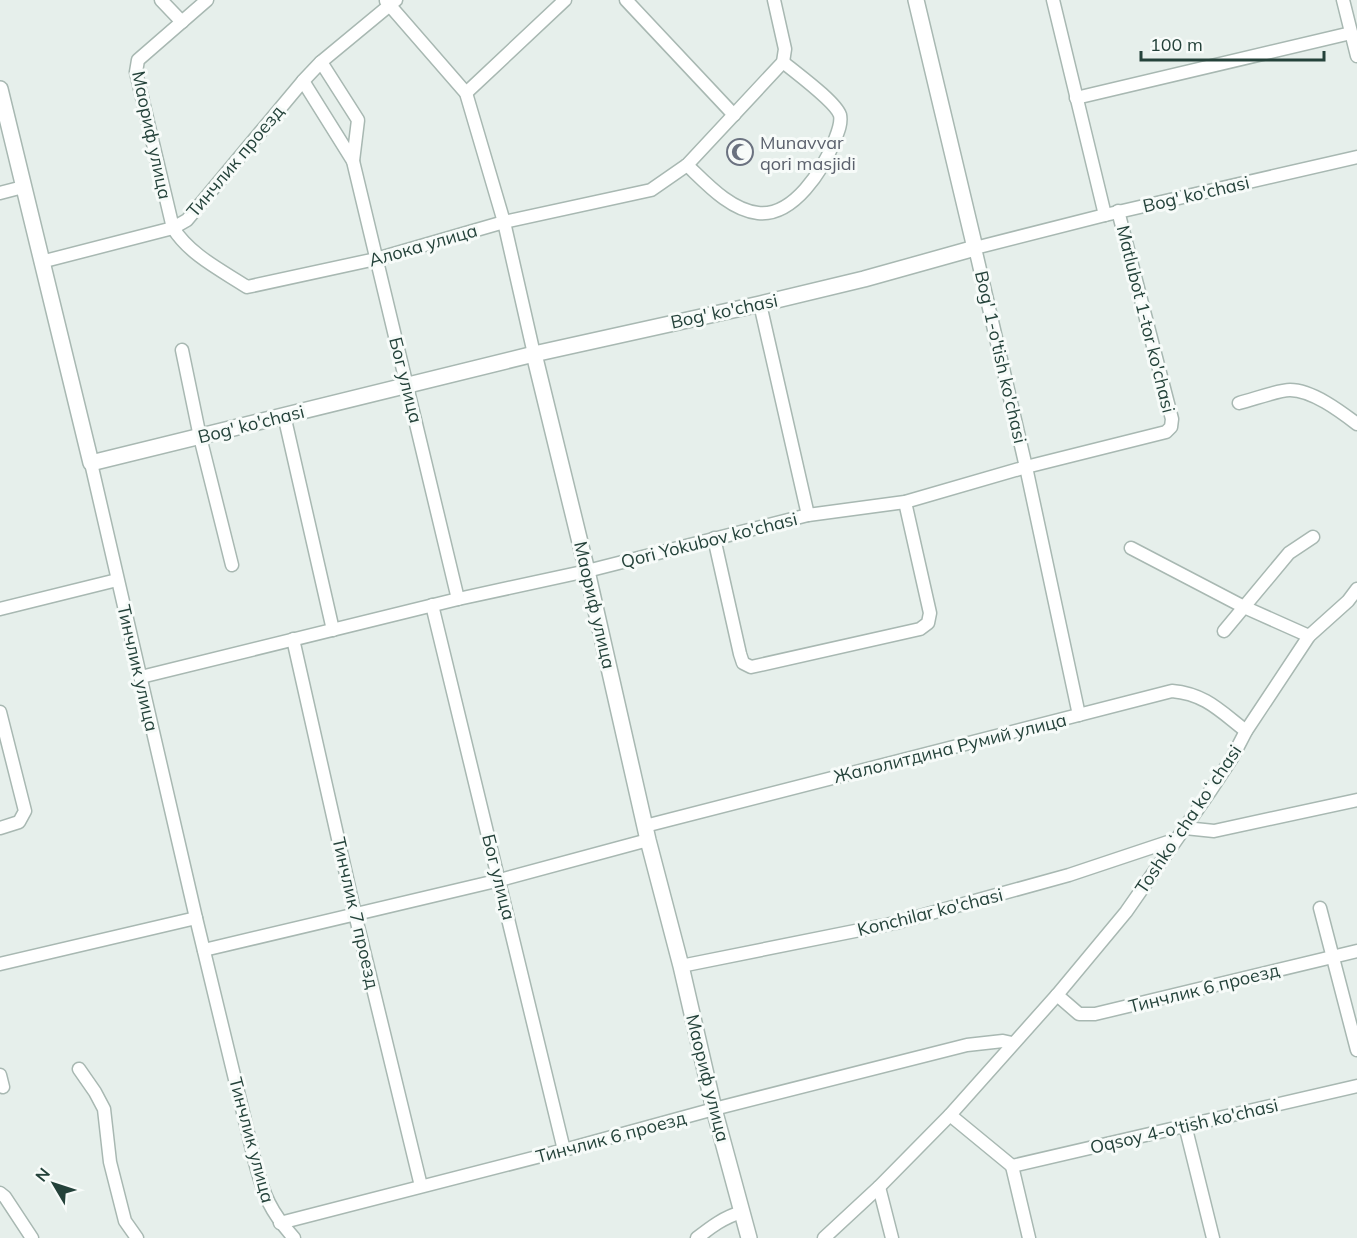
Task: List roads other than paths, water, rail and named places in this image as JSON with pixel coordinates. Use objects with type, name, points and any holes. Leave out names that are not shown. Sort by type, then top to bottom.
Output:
[{"type":"street","points":[[161,0],[182,22]]},
{"type":"street","name":"Маориф улица","points":[[173,228],[136,65],[138,60],[207,0]]},
{"type":"street","points":[[466,93],[565,0]]},
{"type":"street","points":[[627,0],[734,115]]},
{"type":"street","points":[[687,165],[728,200],[745,210],[760,214],[788,205],[804,191],[821,169],[839,130],[840,117],[834,106],[783,63],[785,49],[774,0]]},
{"type":"street","name":"Bog' 1-o'tish ko'chasi","points":[[916,0],[1026,467],[1079,715]]},
{"type":"street","name":"Matlubot 1-tor ko'chasi","points":[[1053,0],[1105,214]]},
{"type":"street","points":[[1343,0],[1357,56]]},
{"type":"street","name":"Маориф улица","points":[[390,2],[466,93],[504,222],[647,833],[714,1109],[749,1238]]},
{"type":"street","name":"Тинчлик проезд","points":[[41,262],[173,228],[187,220],[303,81],[321,62],[390,2]]},
{"type":"street","points":[[1076,98],[1351,33]]},
{"type":"street","name":"Бог улица","points":[[321,62],[357,120],[353,160],[458,599]]},
{"type":"street","name":"Алока улица","points":[[173,228],[190,249],[247,287],[376,259],[504,222],[651,190],[687,165],[783,63]]},
{"type":"street","name":"Бог улица","points":[[303,81],[353,160]]},
{"type":"street","name":"Тинчлик улица","points":[[0,89],[264,1196],[280,1223],[294,1238]]},
{"type":"street","name":"Bog' ko'chasi","points":[[91,463],[534,354],[864,279],[1105,214],[1357,157]]},
{"type":"street","points":[[0,193],[24,187]]},
{"type":"street","name":"Matlubot 1-tor ko'chasi","points":[[1118,211],[1172,419],[1171,427]]},
{"type":"street","points":[[760,304],[808,515]]},
{"type":"street","points":[[182,350],[200,437],[232,565]]},
{"type":"street","points":[[1239,403],[1290,390],[1315,397],[1335,407],[1357,424]]},
{"type":"street","points":[[284,415],[333,630]]},
{"type":"street","name":"Qori Yokubov ko'chasi","points":[[141,677],[432,605],[587,571],[808,515],[904,502],[1026,467],[1166,432],[1171,427]]},
{"type":"street","points":[[714,538],[740,654],[743,663],[751,667],[920,629],[928,623],[930,613],[904,502]]},
{"type":"street","points":[[1224,631],[1289,553],[1313,537]]},
{"type":"street","points":[[1131,548],[1244,607],[1309,636]]},
{"type":"street","points":[[0,609],[117,580]]},
{"type":"street","name":"Toshkoʻcha koʻchasi","points":[[824,1238],[879,1187],[950,1115],[1057,995],[1125,912],[1174,840],[1185,828],[1309,636],[1348,601],[1357,589]]},
{"type":"street","name":"Бог улица","points":[[432,605],[564,1150]]},
{"type":"street","name":"Тинчлик 7 проезд","points":[[293,639],[355,915],[421,1186]]},
{"type":"street","name":"Жалолитдина Румий улица","points":[[204,950],[500,880],[647,833],[1173,691],[1188,693],[1214,705],[1246,731]]},
{"type":"street","points":[[0,712],[25,812],[19,822],[0,828]]},
{"type":"street","points":[[1185,828],[1214,831],[1357,800]]},
{"type":"street","name":"Konchilar ko'chasi","points":[[681,966],[895,923],[1070,875],[1174,840]]},
{"type":"street","points":[[1320,908],[1357,1050]]},
{"type":"street","points":[[0,964],[196,918]]},
{"type":"street","name":"Тинчлик 6 проезд","points":[[1057,995],[1079,1014],[1095,1014],[1357,951]]},
{"type":"street","name":"Тинчлик 6 проезд","points":[[280,1223],[967,1045],[1003,1041],[1012,1043]]},
{"type":"street","points":[[79,1069],[104,1109],[110,1162],[125,1221],[137,1238]]},
{"type":"street","name":"Oqsoy 4-o'tish ko'chasi","points":[[1012,1166],[1357,1086]]},
{"type":"street","points":[[950,1115],[1012,1166],[1029,1238]]},
{"type":"street","points":[[1185,1125],[1213,1238]]},
{"type":"street","points":[[879,1187],[892,1238]]},
{"type":"street","points":[[0,1193],[32,1238]]},
{"type":"street","points":[[697,1238],[730,1215],[742,1212]]},
{"type":"place","name":"Munavvar qori masjidi","points":[[740,152]]}]
